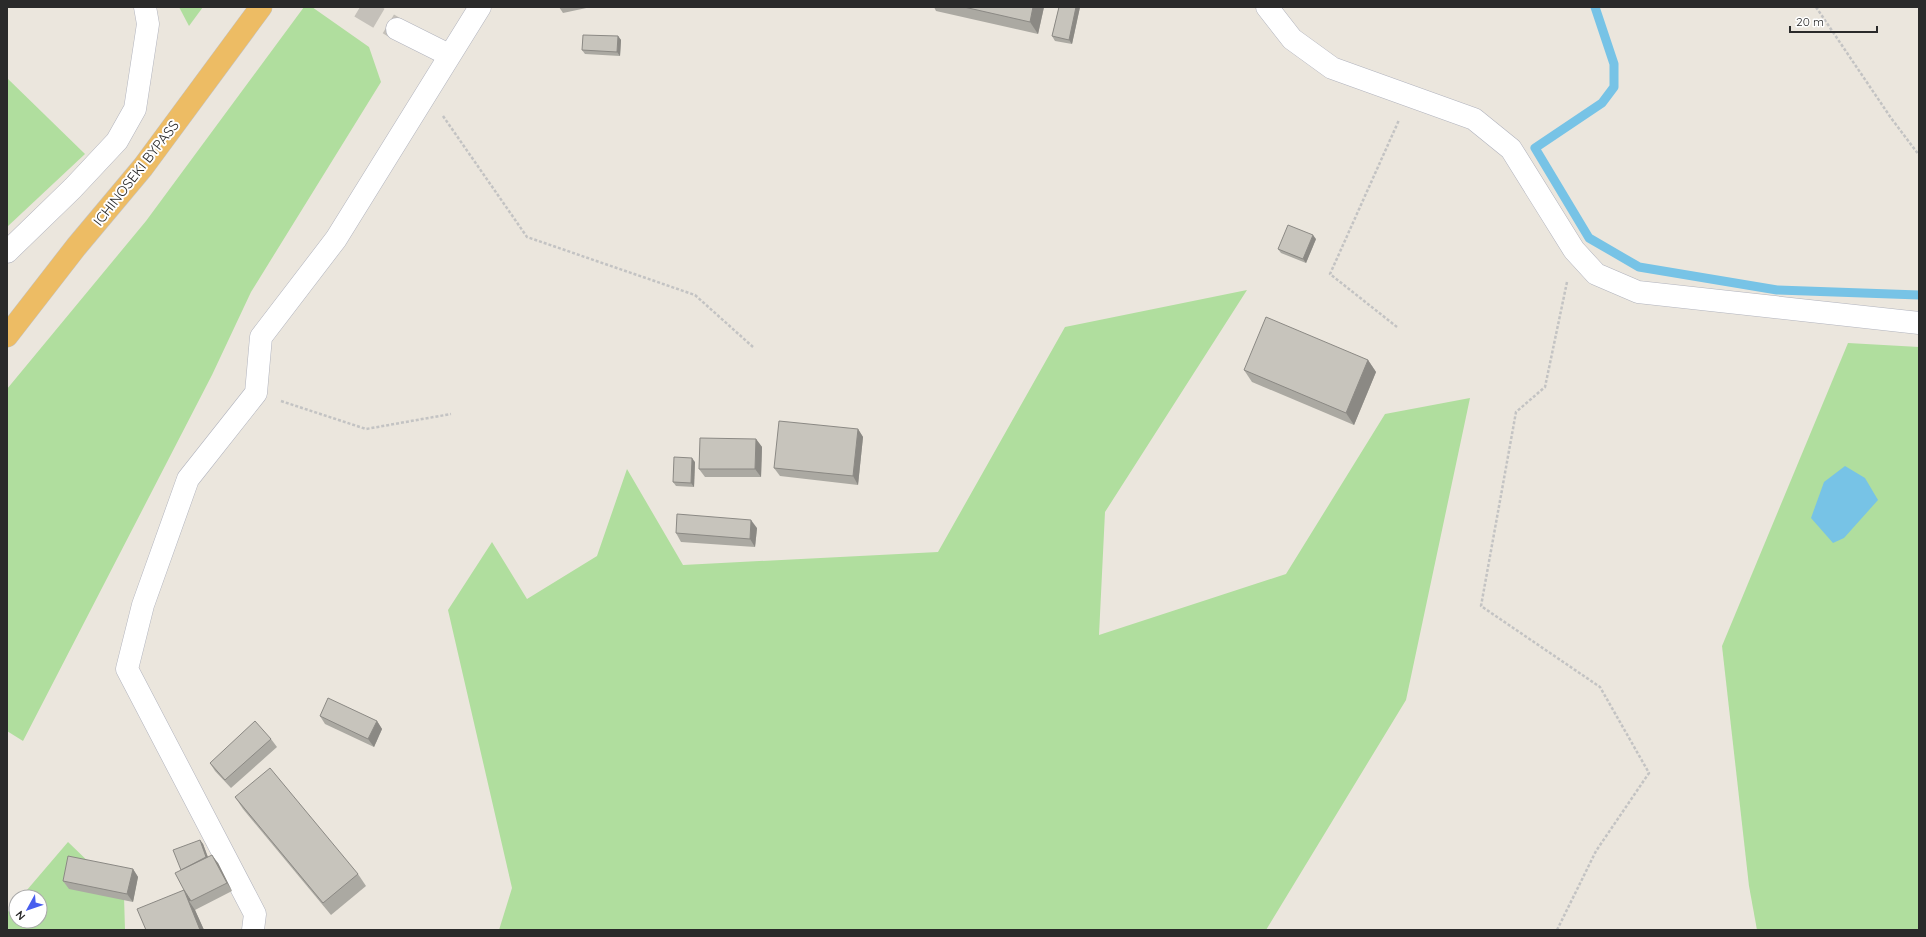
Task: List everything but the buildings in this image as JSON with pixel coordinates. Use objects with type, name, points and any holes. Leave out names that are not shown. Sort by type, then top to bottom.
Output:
[{"type":"highway","name":"ICHINOSEKI BYPASS","points":[[7,336],[76,247],[143,166],[261,7]]},
{"type":"street","points":[[7,252],[73,188],[117,140],[135,109],[148,24],[145,7]]},
{"type":"street","points":[[253,930],[255,914],[127,669],[143,605],[188,479],[256,392],[261,337],[336,239],[480,7]]},
{"type":"street","points":[[1267,7],[1292,39],[1332,68],[1474,119],[1511,149],[1574,250],[1596,274],[1638,292],[1919,323]]},
{"type":"street","points":[[397,29],[450,55]]},
{"type":"path","points":[[1816,7],[1891,118],[1919,155]]},
{"type":"path","points":[[427,92],[527,237],[695,295],[753,347]]},
{"type":"path","points":[[1397,327],[1330,274],[1410,96]]},
{"type":"path","points":[[1557,930],[1596,851],[1649,773],[1600,687],[1482,606],[1516,412],[1545,388],[1574,250]]},
{"type":"path","points":[[256,392],[366,429],[451,414]]},
{"type":"green space","points":[[179,7],[203,7],[189,26]]},
{"type":"green space","points":[[304,7],[312,7],[369,47],[381,82],[251,292],[212,375],[23,741],[7,731],[7,389],[146,221]]},
{"type":"green space","points":[[7,78],[85,154],[7,227]]},
{"type":"green space","points":[[1247,290],[1105,512],[1099,635],[1286,574],[1385,414],[1470,398],[1406,700],[1266,930],[499,930],[512,888],[448,610],[492,542],[527,599],[597,556],[627,469],[683,565],[938,552],[1065,327]]},
{"type":"green space","points":[[1848,343],[1919,347],[1919,930],[1757,930],[1749,886],[1722,646]]},
{"type":"green space","points":[[68,842],[124,896],[125,930],[7,930],[8,912],[8,929],[48,929],[48,889],[28,889]]},
{"type":"water","points":[[1845,466],[1865,478],[1878,500],[1844,538],[1833,543],[1811,518],[1824,482]]},
{"type":"waterway","points":[[1595,7],[1614,64],[1614,87],[1602,103],[1535,148],[1589,238],[1639,267],[1777,290],[1919,295]]},
{"type":"tunnel","points":[[360,7],[397,29]]}]
